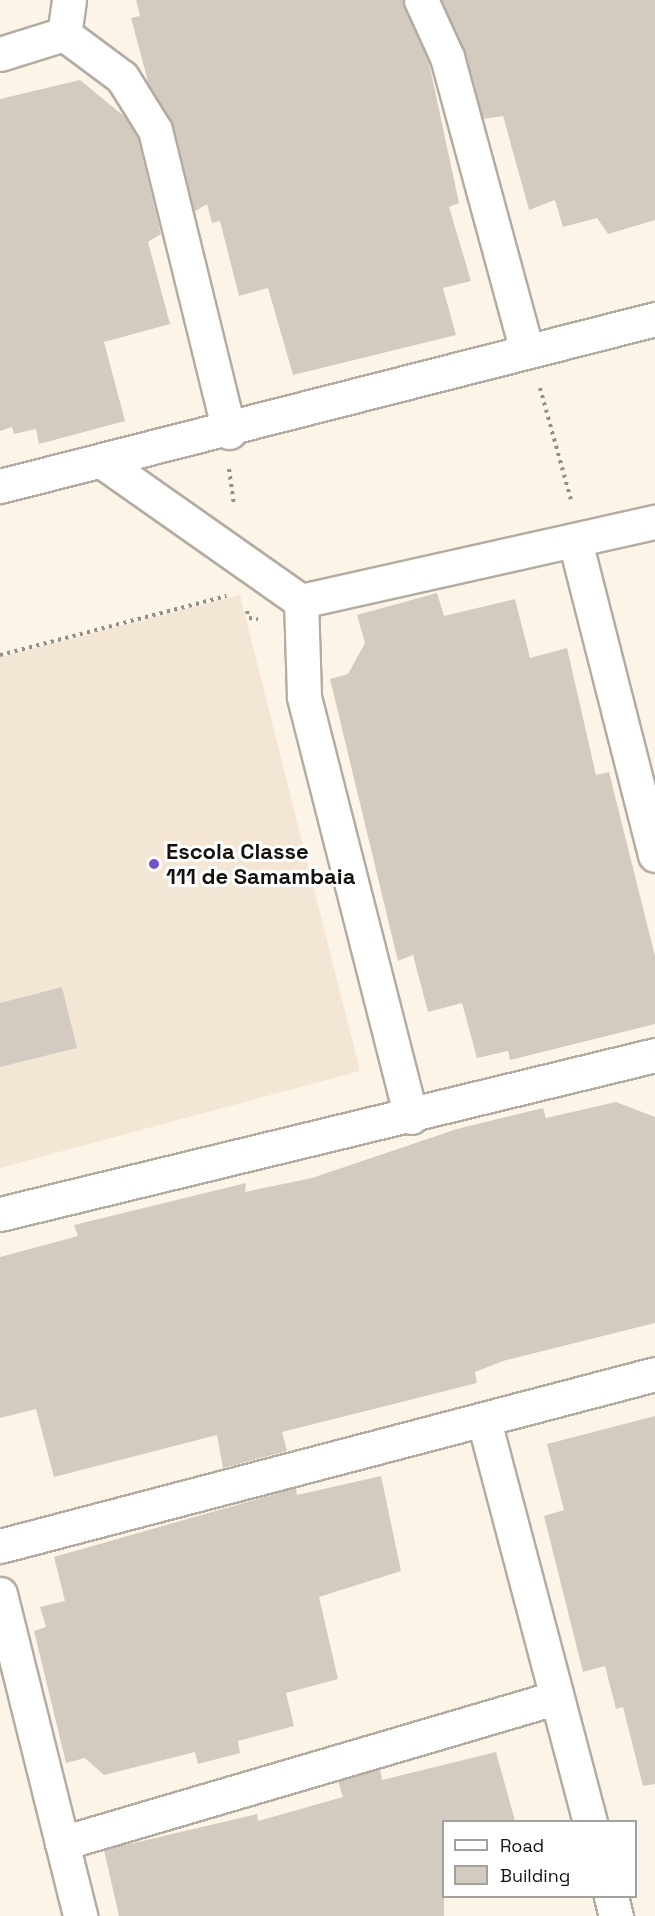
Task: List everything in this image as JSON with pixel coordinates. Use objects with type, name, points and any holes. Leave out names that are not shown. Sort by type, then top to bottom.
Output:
[{"type":"street","points":[[64,34],[69,0]]},
{"type":"street","points":[[421,0],[447,57],[526,348]]},
{"type":"street","points":[[0,54],[64,34]]},
{"type":"street","points":[[64,34],[122,77],[155,130],[226,432]]},
{"type":"street","points":[[0,486],[226,432],[526,348],[655,319]]},
{"type":"street","points":[[103,462],[241,559],[300,611],[304,696],[411,1117]]},
{"type":"street","points":[[300,611],[655,522]]},
{"type":"street","points":[[575,541],[655,855]]},
{"type":"street","points":[[0,1214],[411,1117],[655,1055]]},
{"type":"street","points":[[0,1546],[484,1421],[655,1374]]},
{"type":"street","points":[[484,1421],[555,1698],[590,1820]]},
{"type":"street","points":[[0,1594],[80,1916]]},
{"type":"street","points":[[62,1843],[555,1698]]},
{"type":"street","points":[[612,1898],[616,1916]]},
{"type":"path","points":[[526,348],[572,506],[575,541]]},
{"type":"path","points":[[226,432],[241,559]]},
{"type":"path","points":[[0,654],[238,593]]},
{"type":"path","points":[[244,601],[249,618],[300,611]]},
{"type":"shaded area","name":"Escola Classe 111 de Samambaia","points":[[240,595],[360,1071],[0,1168],[0,657]]},
{"type":"building","points":[[136,0],[403,0],[429,63],[459,203],[449,207],[471,281],[443,288],[456,335],[293,375],[268,288],[239,296],[220,221],[212,223],[207,204],[194,212],[173,125],[149,85],[131,18],[140,16]]},
{"type":"building","points":[[442,0],[655,0],[655,220],[608,234],[597,218],[563,227],[555,200],[529,210],[503,116],[483,119],[465,52]]},
{"type":"building","points":[[80,80],[125,117],[138,137],[161,234],[148,242],[170,324],[104,342],[125,421],[39,444],[36,429],[14,434],[12,427],[0,431],[0,99]]},
{"type":"building","points":[[437,593],[444,616],[515,599],[530,658],[567,648],[596,775],[609,772],[655,956],[655,1024],[510,1060],[508,1051],[477,1058],[462,1003],[428,1012],[413,955],[398,961],[330,679],[348,674],[365,643],[357,615]]},
{"type":"building","points":[[62,987],[77,1048],[0,1067],[0,1003]]},
{"type":"building","points":[[616,1102],[655,1117],[655,1323],[503,1361],[475,1372],[477,1383],[282,1432],[287,1451],[223,1468],[217,1435],[54,1477],[36,1409],[0,1418],[0,1257],[78,1236],[74,1225],[246,1183],[245,1192],[312,1178],[457,1129],[543,1108],[546,1118]]},
{"type":"building","points":[[655,1416],[655,1784],[643,1786],[623,1707],[616,1709],[605,1666],[583,1672],[544,1516],[564,1510],[547,1444]]},
{"type":"building","points":[[381,1476],[401,1571],[319,1597],[338,1679],[286,1693],[294,1726],[238,1741],[240,1753],[198,1764],[195,1752],[104,1775],[85,1758],[66,1763],[34,1631],[46,1627],[40,1607],[65,1601],[54,1557],[296,1488],[297,1495]]},
{"type":"building","points":[[496,1752],[515,1820],[442,1820],[444,1916],[119,1916],[104,1850],[257,1814],[258,1821],[343,1797],[338,1781],[380,1769],[382,1780]]},
{"type":"place","name":"Escola Classe 111 de Samambaia","points":[[154,864]]}]
